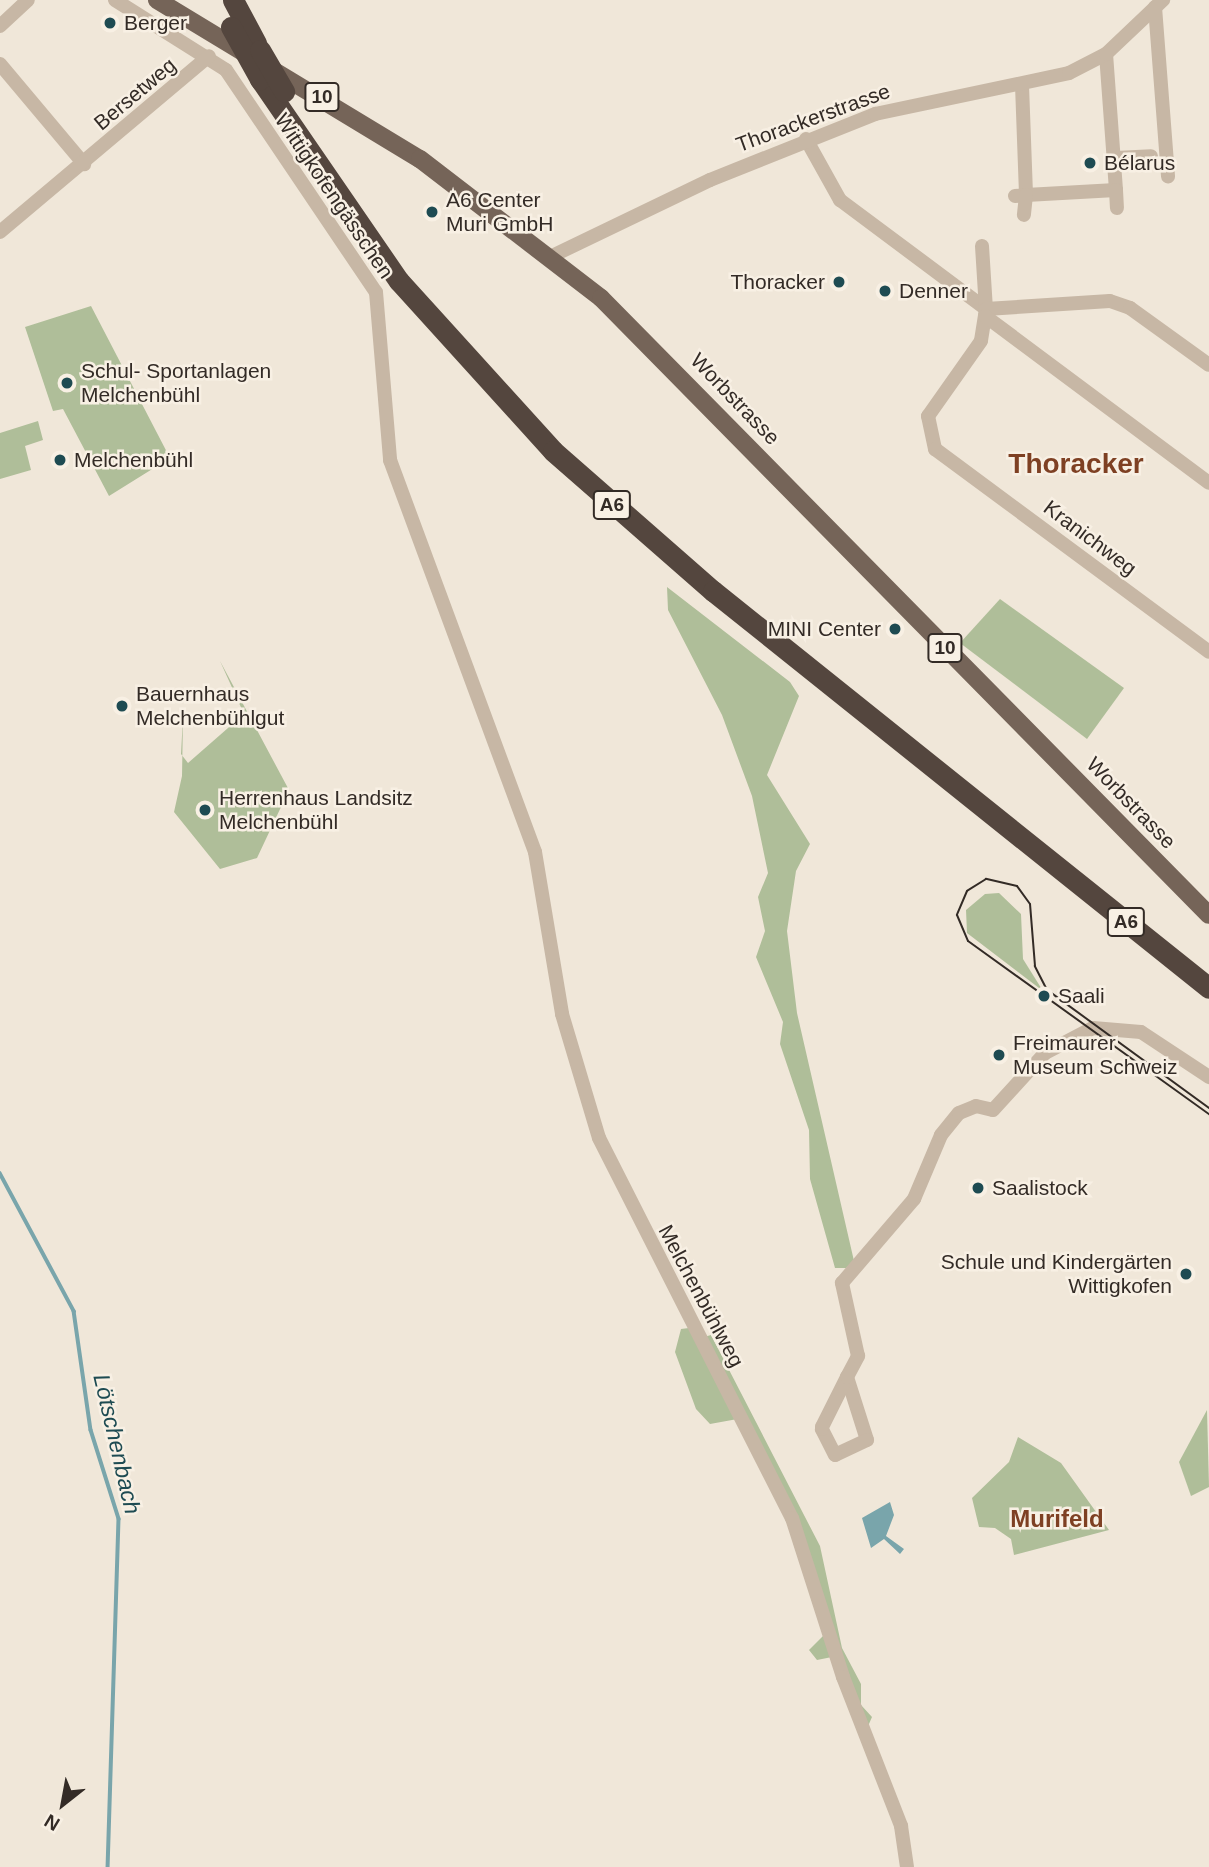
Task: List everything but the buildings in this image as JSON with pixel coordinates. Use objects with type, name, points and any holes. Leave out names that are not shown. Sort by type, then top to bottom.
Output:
[{"type":"highway","name":"A6","points":[[217,0],[260,79],[398,281],[553,451],[713,592],[1209,988]]},
{"type":"highway","name":"A6","points":[[233,0],[284,91],[419,285],[563,440],[769,619],[1209,970]]},
{"type":"main road","name":"Worbstrasse","points":[[157,0],[400,146],[552,256],[655,348],[1208,911]]},
{"type":"street","points":[[0,26],[28,0]]},
{"type":"street","name":"Bersetweg","points":[[0,232],[209,56],[115,0]]},
{"type":"street","points":[[1159,4],[1168,177]]},
{"type":"street","name":"Thorackerstrasse","points":[[552,256],[806,139],[897,107],[1022,85],[1069,73],[1106,54],[1159,4]]},
{"type":"street","points":[[1106,54],[1116,158],[1117,208]]},
{"type":"street","name":"Wittigkofengässchen","points":[[209,56],[226,70],[376,292],[397,485],[496,733]]},
{"type":"street","points":[[0,64],[84,164]]},
{"type":"street","points":[[1022,85],[1020,195],[1024,215]]},
{"type":"street","points":[[806,139],[834,195],[1209,483]]},
{"type":"street","points":[[1116,158],[1151,156]]},
{"type":"street","points":[[1020,195],[1116,190]]},
{"type":"street","name":"Kranichweg","points":[[982,246],[986,312],[981,341],[928,416],[931,444],[1209,652]]},
{"type":"street","points":[[986,312],[1110,301],[1130,308],[1209,365]]},
{"type":"street","name":"Melchenbühlweg","points":[[496,733],[546,890],[562,1014],[599,1138],[792,1518],[843,1677],[901,1826],[907,1867]]},
{"type":"street","points":[[848,1377],[867,1440],[835,1455],[821,1430],[858,1356],[841,1297],[847,1270],[914,1199],[941,1135],[959,1113],[976,1106],[993,1110],[1045,1053],[1093,1028],[1141,1032],[1209,1077]]},
{"type":"green space","points":[[91,306],[170,458],[109,496],[63,409],[53,411],[25,327]]},
{"type":"green space","points":[[38,421],[43,440],[25,446],[31,470],[0,479],[0,433]]},
{"type":"green space","points":[[667,587],[790,682],[799,696],[767,775],[810,844],[796,871],[787,931],[797,1013],[854,1261],[846,1268],[835,1268],[810,1179],[809,1130],[780,1044],[783,1022],[756,957],[765,931],[758,897],[768,873],[752,796],[722,715],[668,610]]},
{"type":"green space","points":[[1000,599],[1124,688],[1087,739],[960,643]]},
{"type":"green space","points":[[220,661],[289,790],[257,858],[220,869],[174,812],[182,776],[182,756],[188,763],[244,714]]},
{"type":"green space","points":[[999,893],[1021,914],[1023,959],[1043,991],[967,933],[966,910],[985,894]]},
{"type":"green space","points":[[689,1328],[697,1339],[711,1335],[820,1546],[842,1648],[861,1684],[861,1705],[872,1717],[865,1733],[837,1656],[817,1660],[809,1650],[826,1633],[813,1574],[743,1418],[710,1424],[696,1409],[675,1352],[681,1329]]},
{"type":"green space","points":[[1207,1410],[1209,1487],[1191,1496],[1179,1462]]},
{"type":"green space","points":[[1018,1437],[1061,1463],[1109,1530],[1014,1555],[1011,1539],[995,1528],[979,1527],[972,1498],[1009,1462]]},
{"type":"water","points":[[890,1502],[894,1515],[886,1536],[904,1549],[900,1554],[884,1539],[871,1548],[862,1518]]},
{"type":"waterway","name":"Lötschenbach","points":[[0,1173],[74,1311],[91,1430],[119,1519],[108,1867]]},
{"type":"tram line","points":[[1209,1108],[1047,990],[1035,966],[1030,904],[1017,886],[986,879],[967,891],[957,915],[968,941],[1209,1114]]},
{"type":"place","name":"Berger","points":[[110,23]]},
{"type":"place","name":"Bélarus","points":[[1090,163]]},
{"type":"place","name":"A6 Center Muri GmbH","points":[[432,212]]},
{"type":"place","name":"Thoracker","points":[[839,282]]},
{"type":"place","name":"Denner","points":[[885,291]]},
{"type":"place","name":"Schul- Sportanlagen Melchenbühl","points":[[67,383]]},
{"type":"place","name":"Melchenbühl","points":[[60,460]]},
{"type":"place","name":"MINI Center","points":[[895,629]]},
{"type":"place","name":"Bauernhaus Melchenbühlgut","points":[[122,706]]},
{"type":"place","name":"Herrenhaus Landsitz Melchenbühl","points":[[205,810]]},
{"type":"place","name":"Saali","points":[[1044,996]]},
{"type":"place","name":"Freimaurer Museum Schweiz","points":[[999,1055]]},
{"type":"place","name":"Saalistock","points":[[978,1188]]},
{"type":"place","name":"Schule und Kindergärten Wittigkofen","points":[[1186,1274]]},
{"type":"district","name":"Thoracker","points":[[1076,464]]},
{"type":"district","name":"Murifeld","points":[[1057,1519]]}]
